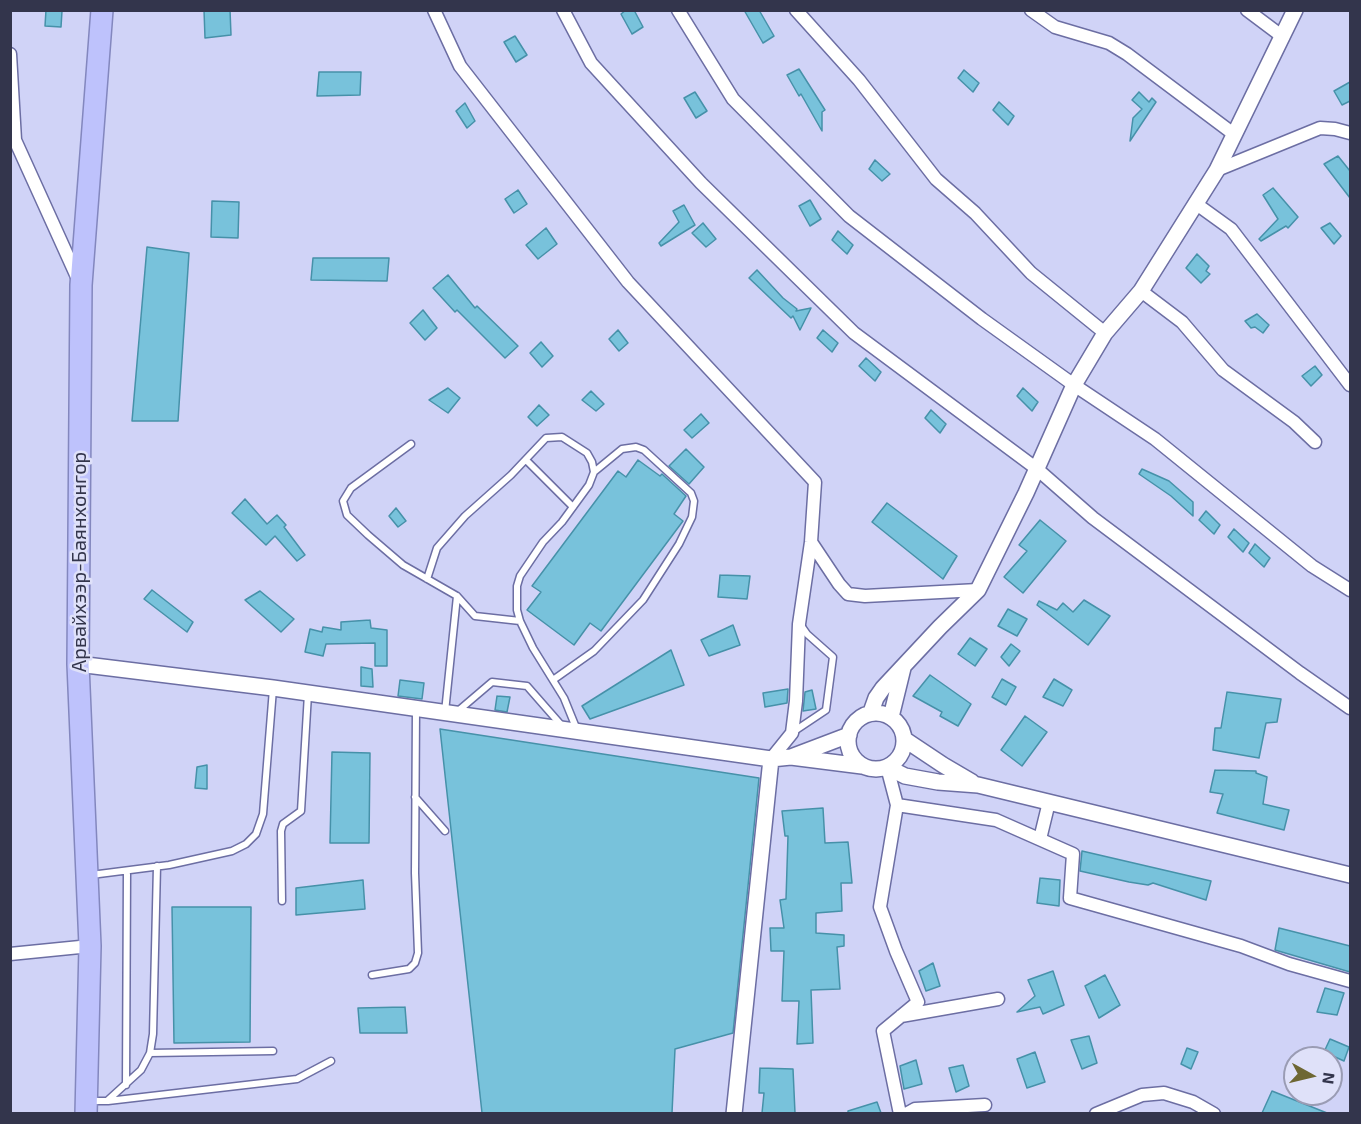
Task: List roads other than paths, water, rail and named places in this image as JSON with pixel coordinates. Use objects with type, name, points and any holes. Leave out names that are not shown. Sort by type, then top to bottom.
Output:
[{"type":"highway","name":"Арвайхээр-Баянхонгор","points":[[93,1105],[90,946],[78,663],[81,285],[102,10]]},
{"type":"street","points":[[435,10],[460,66],[628,282],[815,482],[811,542],[799,624],[796,701],[792,733],[771,759],[734,1113]]},
{"type":"street","points":[[563,10],[598,72],[701,183],[854,333],[1037,470],[1093,519],[1350,708]]},
{"type":"street","points":[[678,10],[733,99],[849,216],[982,319],[1155,439],[1312,566],[1350,590]]},
{"type":"street","points":[[796,10],[859,80],[936,179],[975,213],[1031,273],[1105,333]]},
{"type":"street","points":[[1031,10],[1055,27],[1109,44],[1127,54],[1235,135]]},
{"type":"street","points":[[1247,10],[1283,38]]},
{"type":"street","points":[[862,766],[850,752],[849,735],[858,720],[871,712],[876,698],[940,627],[978,590],[1037,470],[1074,385],[1105,333],[1141,291],[1217,170],[1295,10]]},
{"type":"street","points":[[10,54],[15,140],[81,285]]},
{"type":"street","points":[[1217,170],[1320,128],[1350,133]]},
{"type":"street","points":[[1196,203],[1231,229],[1350,385]]},
{"type":"street","points":[[1141,291],[1182,322],[1223,370],[1294,422],[1315,442]]},
{"type":"street","points":[[811,542],[839,585],[848,594],[865,596],[978,590]]},
{"type":"street","points":[[78,663],[273,688],[771,759],[791,757],[878,770],[887,767],[900,756],[904,739]]},
{"type":"street","points":[[891,717],[903,668]]},
{"type":"street","points":[[871,712],[891,717],[897,723],[904,739],[978,785]]},
{"type":"street","points":[[791,757],[849,735]]},
{"type":"street","points":[[887,767],[905,776],[938,782],[978,785],[1350,875]]},
{"type":"street","points":[[887,767],[897,805],[880,907],[918,1002],[883,1031],[900,1113]]},
{"type":"street","points":[[1040,839],[1049,802]]},
{"type":"street","points":[[897,805],[996,820],[1073,854],[1070,898],[1241,946],[1289,964],[1350,981]]},
{"type":"street","points":[[10,954],[90,946]]},
{"type":"street","points":[[900,1017],[998,999]]},
{"type":"street","points":[[1096,1113],[1143,1095],[1164,1093],[1193,1102],[1214,1113]]},
{"type":"street","points":[[906,1113],[915,1109],[985,1105]]},
{"type":"lane","points":[[427,579],[437,548],[465,516],[512,475],[546,438],[562,437],[587,453],[594,472]]},
{"type":"lane","points":[[411,444],[351,488],[343,501],[347,515],[403,565],[457,596],[475,616],[520,621]]},
{"type":"lane","points":[[553,680],[594,651],[643,600],[680,544],[692,517],[691,493],[644,450],[636,447],[622,449],[594,472],[589,485],[543,542],[520,576],[517,598],[520,621],[533,648],[564,698],[572,731]]},
{"type":"lane","points":[[526,460],[573,507]]},
{"type":"lane","points":[[449,714],[457,596]]},
{"type":"lane","points":[[792,733],[826,710],[833,657],[799,624]]},
{"type":"lane","points":[[449,714],[492,682],[527,686],[572,731]]},
{"type":"lane","points":[[87,875],[127,871],[232,851],[246,844],[256,834],[263,814],[273,688]]},
{"type":"lane","points":[[282,901],[281,831],[283,824],[301,811],[308,693]]},
{"type":"lane","points":[[372,975],[409,969],[415,963],[418,953],[415,873],[416,709]]},
{"type":"lane","points":[[415,797],[445,831]]},
{"type":"lane","points":[[93,1105],[126,1085],[141,1070],[150,1053],[153,1034],[157,866]]},
{"type":"lane","points":[[126,1085],[127,871]]},
{"type":"lane","points":[[150,1053],[273,1051]]},
{"type":"lane","points":[[93,1105],[297,1079],[331,1061]]}]
